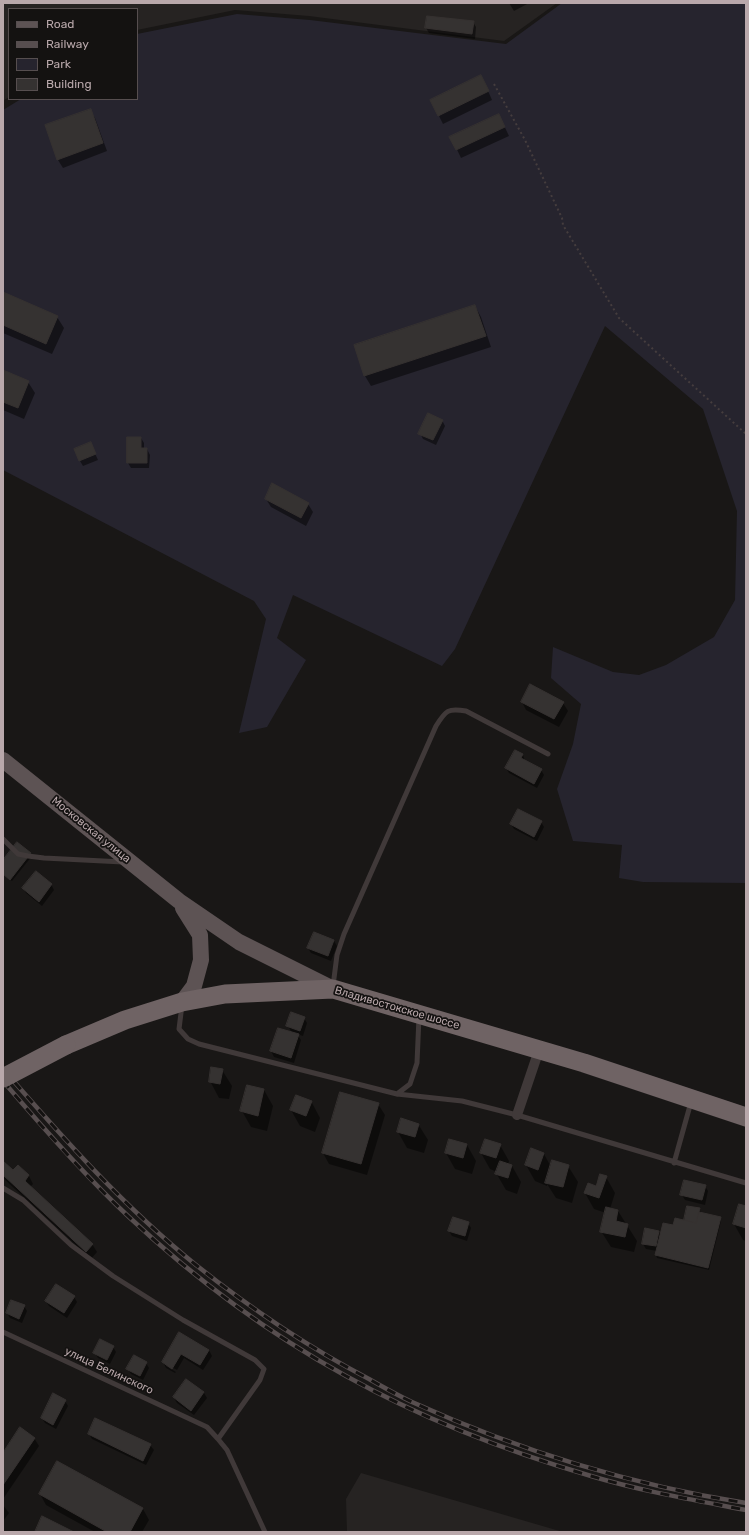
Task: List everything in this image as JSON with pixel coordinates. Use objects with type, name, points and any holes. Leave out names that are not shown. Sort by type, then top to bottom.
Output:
[{"type":"highway","name":"Владивостокское шоссе","points":[[3,1078],[66,1045],[125,1020],[182,1002],[225,994],[333,989],[539,1050],[746,1117]]},
{"type":"main road","name":"Московская улица","points":[[3,760],[179,901],[239,942],[333,989]]},
{"type":"main road","name":"Московская улица","points":[[179,901],[200,935],[201,960],[194,986],[182,1002]]},
{"type":"street","points":[[517,1115],[539,1050]]},
{"type":"lane","points":[[333,989],[337,955],[344,934],[436,726],[443,715],[453,709],[466,712],[548,754]]},
{"type":"lane","points":[[3,839],[18,854],[28,856],[131,863]]},
{"type":"lane","points":[[182,1002],[179,1029],[188,1038],[199,1044],[397,1094],[462,1101],[517,1115],[674,1163],[746,1183]]},
{"type":"lane","points":[[397,1094],[410,1084],[417,1063],[419,1014]]},
{"type":"lane","points":[[674,1163],[692,1099]]},
{"type":"lane","points":[[3,1188],[23,1200],[71,1244],[113,1276],[183,1320],[255,1360],[264,1369],[260,1380],[218,1439],[226,1450],[265,1532]]},
{"type":"lane","name":"улица Белинского","points":[[3,1332],[207,1427],[218,1439]]},
{"type":"path","points":[[494,84],[525,140],[562,218],[563,225],[619,318],[746,434]]},
{"type":"shaded area","points":[[3,3],[557,3],[504,41],[309,16],[235,10],[138,30],[138,8],[8,8],[8,98],[3,101]]},
{"type":"shaded area","points":[[361,1473],[563,1532],[347,1532],[346,1499]]},
{"type":"green space","points":[[562,3],[746,3],[746,883],[643,882],[619,878],[622,845],[573,841],[557,789],[573,744],[581,704],[551,678],[553,647],[613,672],[639,675],[666,665],[714,637],[735,600],[737,511],[703,409],[605,326],[455,649],[442,666],[293,595],[277,638],[306,660],[267,727],[239,733],[266,619],[254,601],[3,470],[3,110],[19,100],[138,100],[138,34],[237,14],[310,20],[506,44]]},
{"type":"building","points":[[427,16],[474,21],[472,34],[425,28]]},
{"type":"building","points":[[481,75],[489,91],[438,116],[430,100]]},
{"type":"building","points":[[91,109],[103,143],[57,160],[45,125]]},
{"type":"building","points":[[499,114],[505,127],[456,150],[449,137]]},
{"type":"building","points":[[3,292],[58,316],[46,344],[3,325]]},
{"type":"building","points":[[475,305],[486,336],[364,376],[354,345]]},
{"type":"building","points":[[3,370],[29,381],[18,408],[3,402]]},
{"type":"building","points":[[428,413],[443,420],[433,440],[418,434]]},
{"type":"building","points":[[127,437],[141,437],[141,448],[147,448],[147,463],[127,463]]},
{"type":"building","points":[[91,442],[96,454],[79,461],[74,449]]},
{"type":"building","points":[[272,483],[309,503],[301,518],[265,499]]},
{"type":"building","points":[[530,684],[564,702],[554,719],[521,702]]},
{"type":"building","points":[[515,750],[523,754],[521,758],[542,769],[534,784],[505,768]]},
{"type":"building","points":[[518,809],[542,821],[534,837],[510,824]]},
{"type":"building","points":[[17,842],[31,853],[10,880],[3,874],[3,860]]},
{"type":"building","points":[[36,871],[52,884],[39,902],[22,888]]},
{"type":"building","points":[[314,932],[334,940],[328,956],[307,948]]},
{"type":"building","points":[[291,1012],[305,1017],[300,1031],[286,1026]]},
{"type":"building","points":[[278,1028],[299,1034],[291,1058],[270,1051]]},
{"type":"building","points":[[211,1067],[223,1069],[220,1084],[209,1082]]},
{"type":"building","points":[[247,1085],[264,1089],[258,1116],[240,1111]]},
{"type":"building","points":[[340,1092],[379,1103],[361,1164],[322,1153]]},
{"type":"building","points":[[296,1095],[312,1101],[306,1116],[290,1110]]},
{"type":"building","points":[[401,1118],[419,1124],[415,1137],[397,1132]]},
{"type":"building","points":[[449,1139],[467,1144],[463,1158],[445,1153]]},
{"type":"building","points":[[485,1139],[501,1144],[496,1158],[480,1153]]},
{"type":"building","points":[[531,1148],[544,1153],[538,1170],[525,1165]]},
{"type":"building","points":[[552,1160],[569,1165],[563,1187],[545,1183]]},
{"type":"building","points":[[3,1161],[13,1170],[18,1165],[29,1175],[25,1181],[93,1244],[86,1252],[3,1175]]},
{"type":"building","points":[[500,1161],[512,1165],[508,1178],[495,1174]]},
{"type":"building","points":[[600,1174],[607,1176],[599,1198],[584,1193],[588,1183],[596,1186]]},
{"type":"building","points":[[684,1180],[706,1185],[702,1200],[680,1195]]},
{"type":"building","points":[[739,1204],[746,1206],[746,1228],[733,1224]]},
{"type":"building","points":[[687,1206],[700,1208],[696,1223],[684,1220]]},
{"type":"building","points":[[606,1207],[618,1210],[616,1221],[628,1224],[625,1237],[600,1232]]},
{"type":"building","points":[[699,1212],[721,1217],[708,1268],[655,1255],[663,1223],[673,1225],[675,1218],[696,1223]]},
{"type":"building","points":[[453,1217],[469,1222],[465,1236],[448,1231]]},
{"type":"building","points":[[645,1228],[659,1231],[656,1246],[642,1244]]},
{"type":"building","points":[[56,1284],[75,1296],[64,1313],[45,1301]]},
{"type":"building","points":[[11,1300],[25,1305],[19,1319],[6,1313]]},
{"type":"building","points":[[179,1332],[209,1350],[200,1365],[181,1354],[172,1369],[162,1362]]},
{"type":"building","points":[[100,1339],[114,1346],[107,1360],[93,1353]]},
{"type":"building","points":[[134,1355],[147,1362],[140,1376],[126,1369]]},
{"type":"building","points":[[186,1379],[204,1392],[191,1411],[173,1397]]},
{"type":"building","points":[[53,1393],[66,1400],[53,1425],[41,1418]]},
{"type":"building","points":[[95,1418],[151,1444],[143,1461],[88,1434]]},
{"type":"building","points":[[20,1427],[35,1438],[3,1485],[3,1453]]},
{"type":"building","points":[[57,1461],[143,1508],[130,1532],[107,1532],[39,1494]]},
{"type":"building","points":[[42,1516],[74,1532],[35,1532]]},
{"type":"railway","points":[[3,1069],[48,1121],[95,1171],[169,1243],[237,1296],[280,1326],[346,1367],[412,1402],[493,1436],[534,1450],[618,1476],[746,1503]]},
{"type":"railway","points":[[3,1081],[49,1134],[112,1201],[179,1262],[260,1323],[288,1342],[346,1376],[375,1392],[435,1420],[496,1445],[528,1456],[591,1476],[629,1486],[746,1510]]}]
